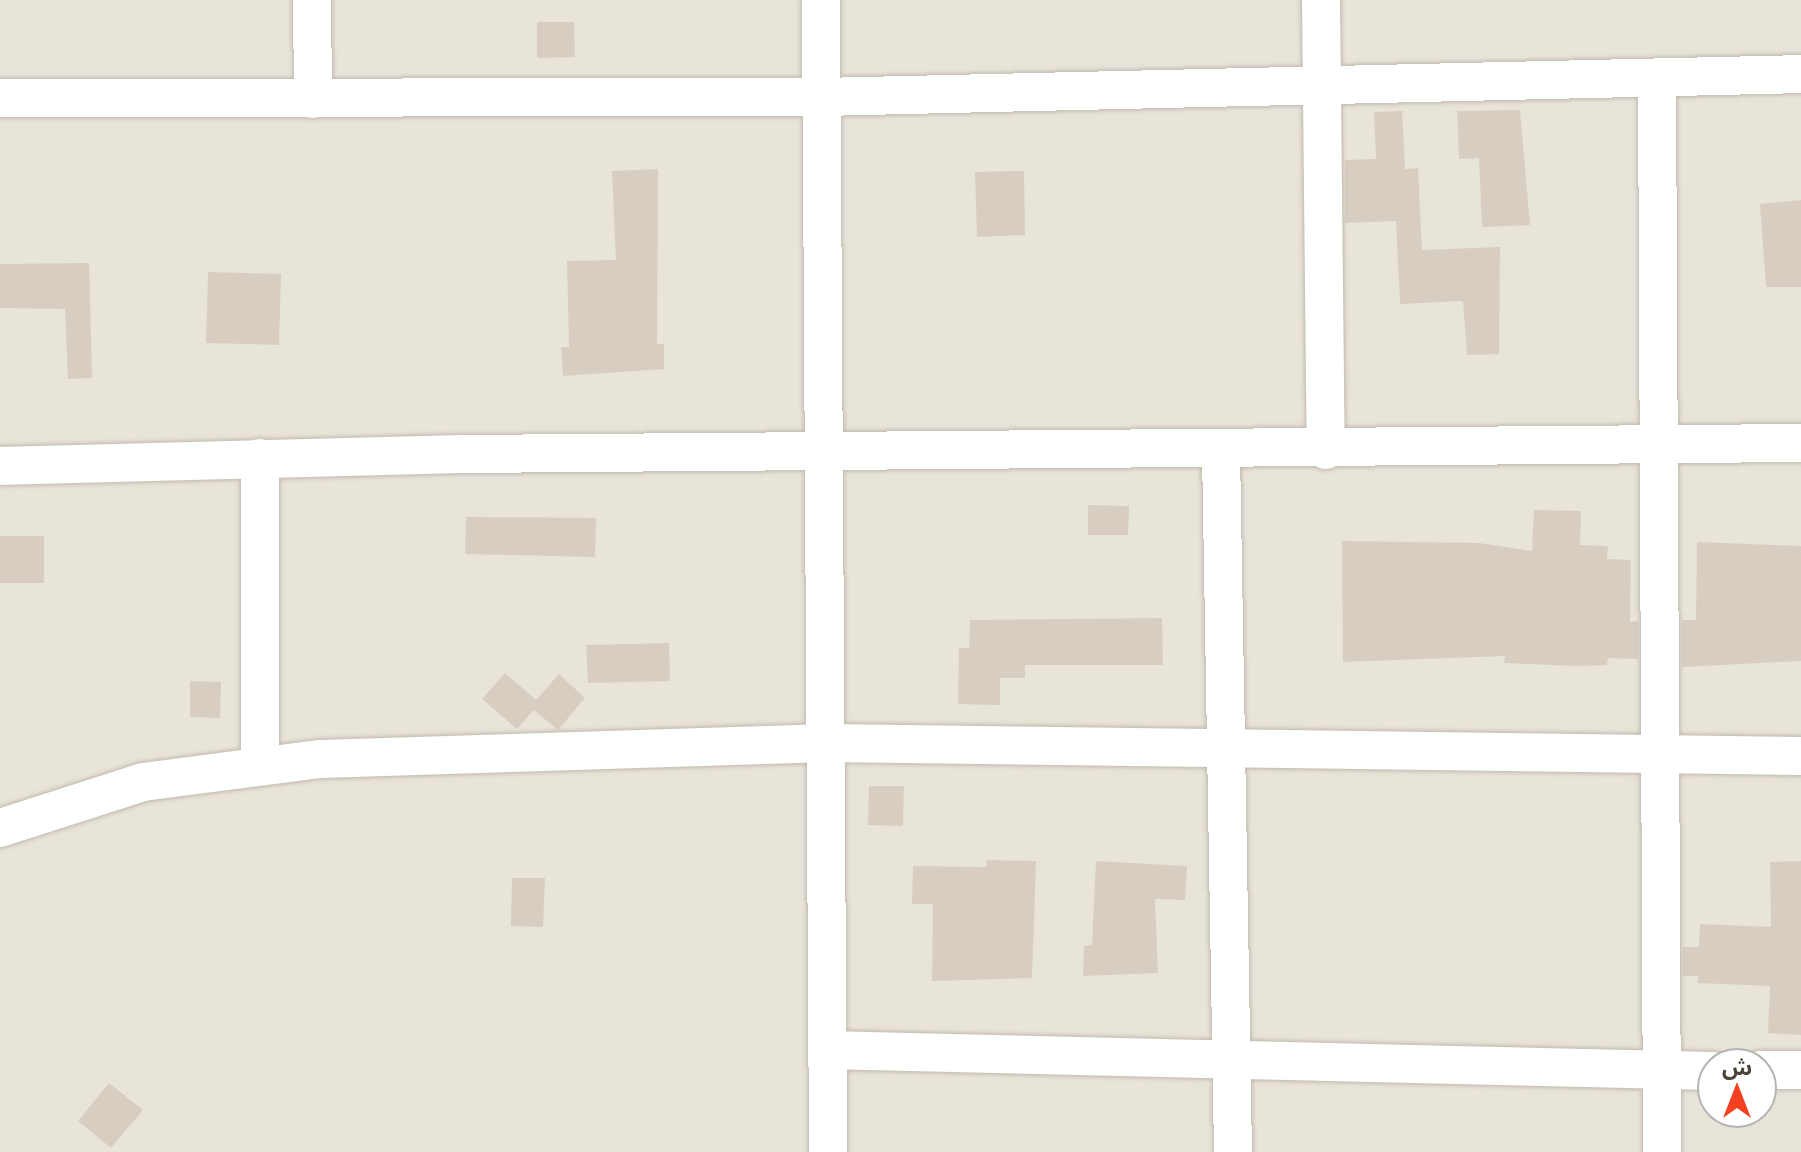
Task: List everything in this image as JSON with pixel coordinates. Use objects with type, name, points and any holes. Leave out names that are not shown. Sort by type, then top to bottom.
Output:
[{"type":"street","points":[[312,0],[313,99]]},
{"type":"street","points":[[821,0],[828,1152]]},
{"type":"street","points":[[1321,0],[1326,450]]},
{"type":"street","points":[[0,98],[821,97],[1801,74]]},
{"type":"street","points":[[1657,79],[1662,1152]]},
{"type":"street","points":[[0,466],[260,458],[1801,443]]},
{"type":"street","points":[[1221,451],[1233,1152]]},
{"type":"street","points":[[260,458],[260,762]]},
{"type":"street","points":[[0,828],[143,782],[260,762],[827,743],[1662,757],[1801,756]]},
{"type":"street","points":[[827,1050],[1232,1064],[1697,1071]]},
{"type":"street","points":[[1777,1070],[1801,1070]]},
{"type":"shaded area","points":[[0,0],[1801,0],[1801,1152],[0,1152]]},
{"type":"building","points":[[537,22],[574,22],[575,57],[537,58]]},
{"type":"building","points":[[1520,110],[1530,225],[1482,227],[1479,158],[1459,159],[1457,111]]},
{"type":"building","points":[[1402,111],[1405,169],[1418,168],[1422,250],[1500,247],[1499,354],[1467,355],[1463,301],[1400,304],[1396,221],[1345,223],[1345,160],[1376,159],[1374,112]]},
{"type":"building","points":[[658,169],[657,344],[664,344],[664,369],[563,376],[561,347],[569,347],[567,261],[616,260],[612,171]]},
{"type":"building","points":[[1024,171],[1025,235],[977,237],[975,172]]},
{"type":"building","points":[[1801,200],[1801,287],[1766,287],[1760,204]]},
{"type":"building","points":[[89,263],[92,378],[68,379],[65,309],[0,308],[0,264]]},
{"type":"building","points":[[208,272],[281,274],[279,345],[206,343]]},
{"type":"building","points":[[1088,505],[1129,506],[1128,535],[1088,535]]},
{"type":"building","points":[[1534,510],[1581,511],[1580,545],[1608,546],[1607,559],[1631,560],[1630,622],[1638,621],[1638,659],[1608,658],[1607,665],[1575,666],[1504,663],[1505,656],[1343,662],[1342,541],[1479,543],[1532,551]]},
{"type":"building","points":[[466,517],[596,518],[595,557],[465,554]]},
{"type":"building","points":[[0,536],[44,536],[44,583],[0,583]]},
{"type":"building","points":[[1697,542],[1801,546],[1801,661],[1682,667],[1682,620],[1696,620]]},
{"type":"building","points":[[1162,618],[1163,665],[1025,665],[1025,678],[1000,678],[1000,705],[958,704],[959,648],[969,648],[970,620]]},
{"type":"building","points":[[669,643],[670,681],[588,683],[586,645]]},
{"type":"building","points":[[505,673],[536,700],[559,674],[585,698],[558,730],[534,710],[517,729],[482,699]]},
{"type":"building","points":[[190,681],[221,682],[220,718],[190,717]]},
{"type":"building","points":[[869,786],[904,786],[903,826],[868,825]]},
{"type":"building","points":[[986,860],[1036,861],[1032,978],[932,981],[933,904],[912,904],[913,866],[987,867]]},
{"type":"building","points":[[1096,861],[1187,866],[1185,900],[1155,899],[1158,973],[1083,976],[1084,946],[1092,945]]},
{"type":"building","points":[[1801,861],[1801,1035],[1768,1033],[1770,986],[1698,983],[1698,976],[1683,976],[1683,947],[1699,947],[1700,924],[1771,927],[1770,862]]},
{"type":"building","points":[[512,878],[545,878],[543,927],[511,926]]},
{"type":"building","points":[[109,1083],[143,1110],[111,1148],[78,1121]]}]
